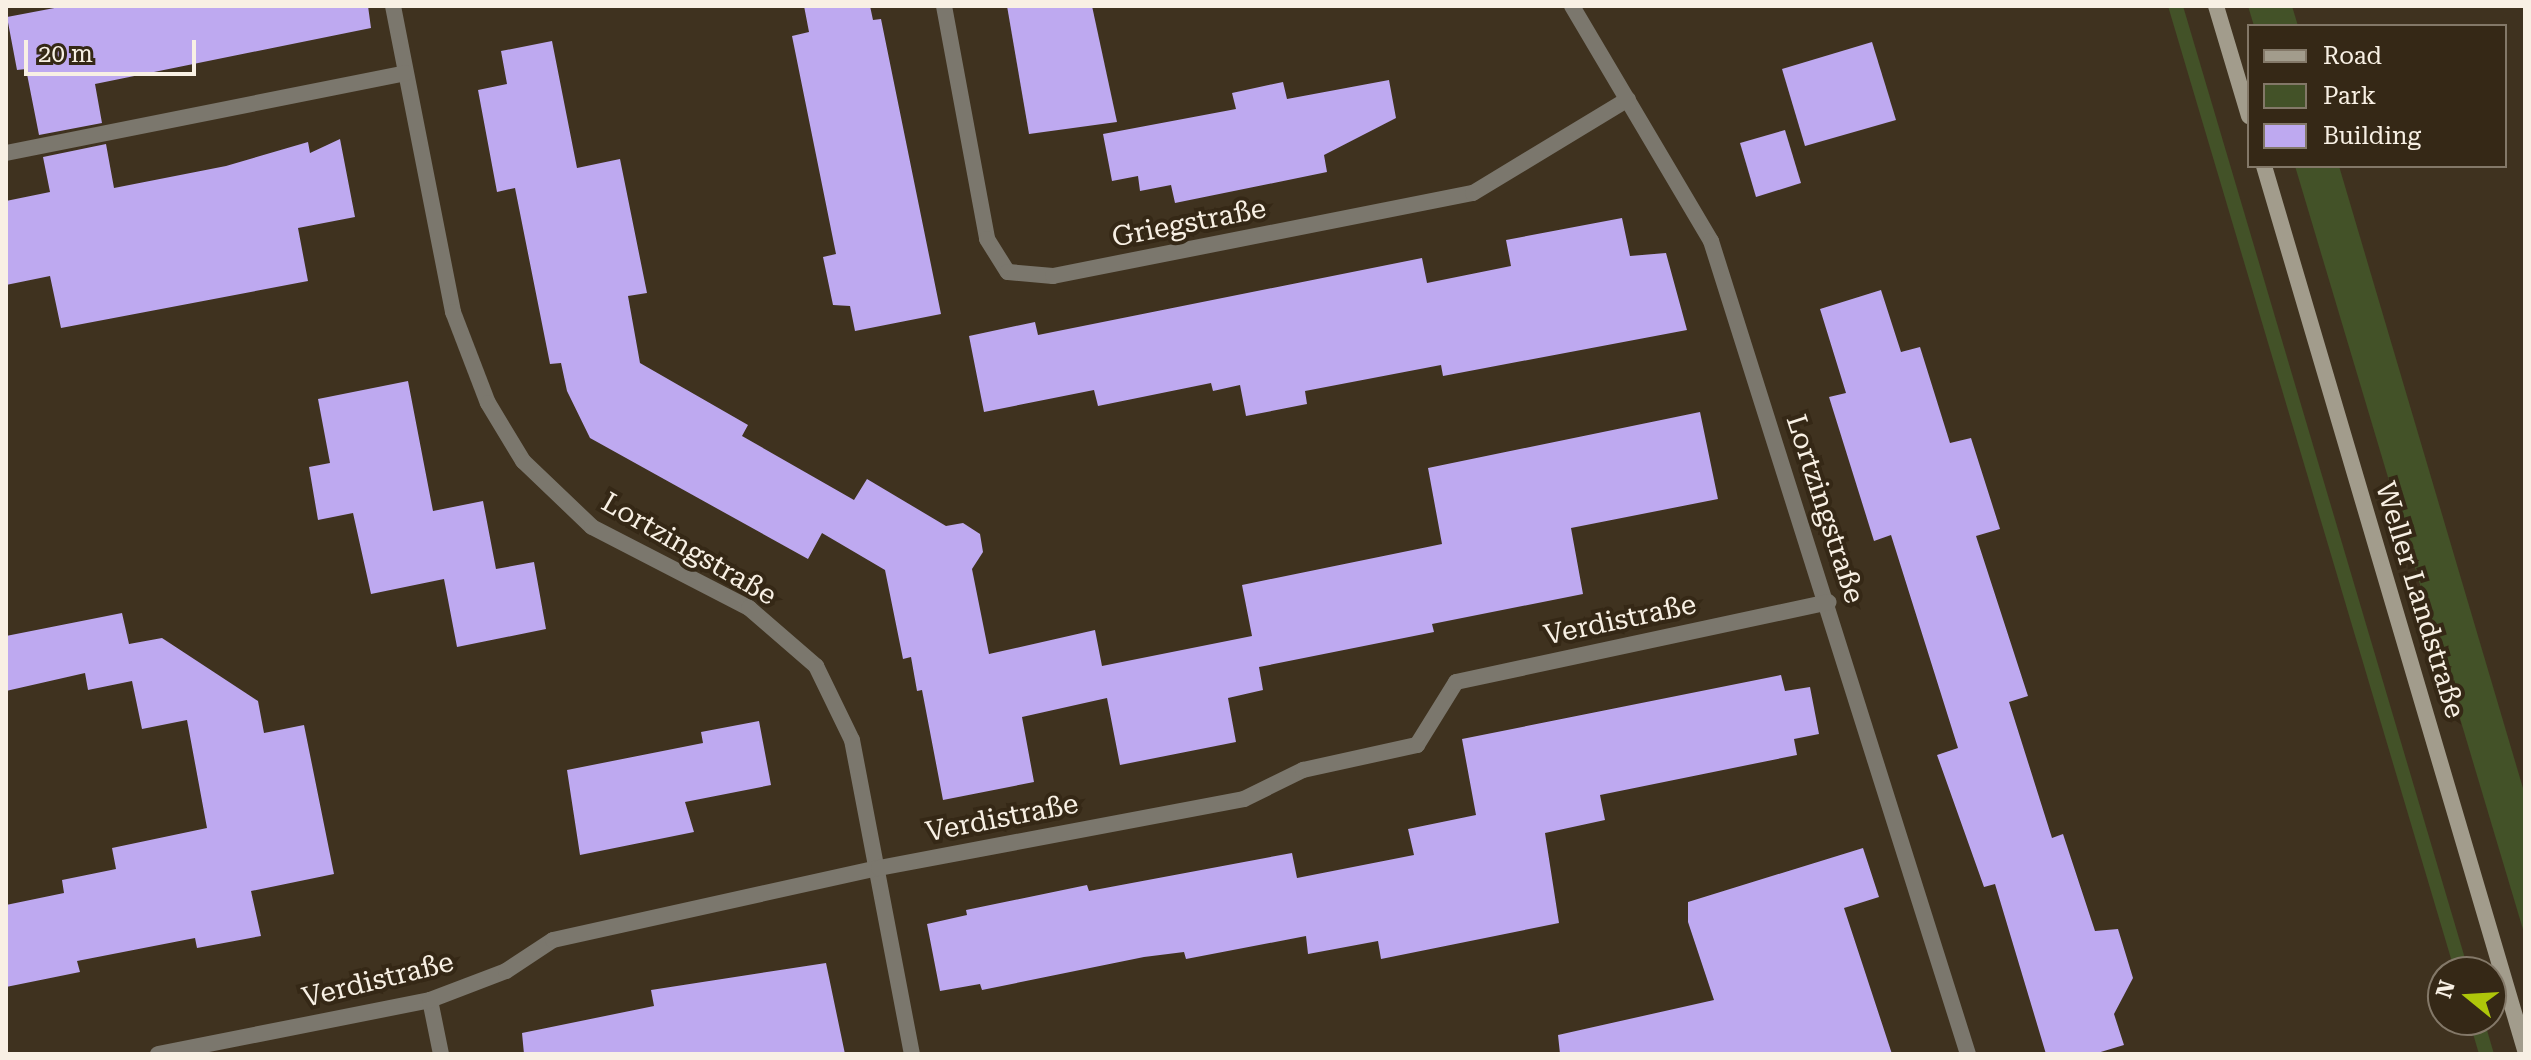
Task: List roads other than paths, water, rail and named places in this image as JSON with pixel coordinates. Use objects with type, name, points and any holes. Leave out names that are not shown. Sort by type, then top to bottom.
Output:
[{"type":"main road","points":[[2216,6],[2247,109]]},
{"type":"main road","name":"Weller Landstraße","points":[[2265,168],[2525,1050]]},
{"type":"street","name":"Lortzingstraße","points":[[393,6],[453,312],[488,403],[523,461],[592,527],[749,608],[816,666],[852,740],[879,868],[912,1054]]},
{"type":"street","name":"Griegstraße","points":[[944,6],[987,239],[1008,272],[1053,276],[1473,193],[1628,99]]},
{"type":"street","name":"Lortzingstraße","points":[[1572,6],[1711,241],[1828,602],[1968,1054]]},
{"type":"street","points":[[6,153],[405,73]]},
{"type":"street","name":"Verdistraße","points":[[158,1054],[430,1000],[506,971],[553,940],[879,868],[1244,799],[1303,770],[1417,745],[1456,682],[1828,602]]},
{"type":"street","points":[[430,1000],[441,1054]]}]
